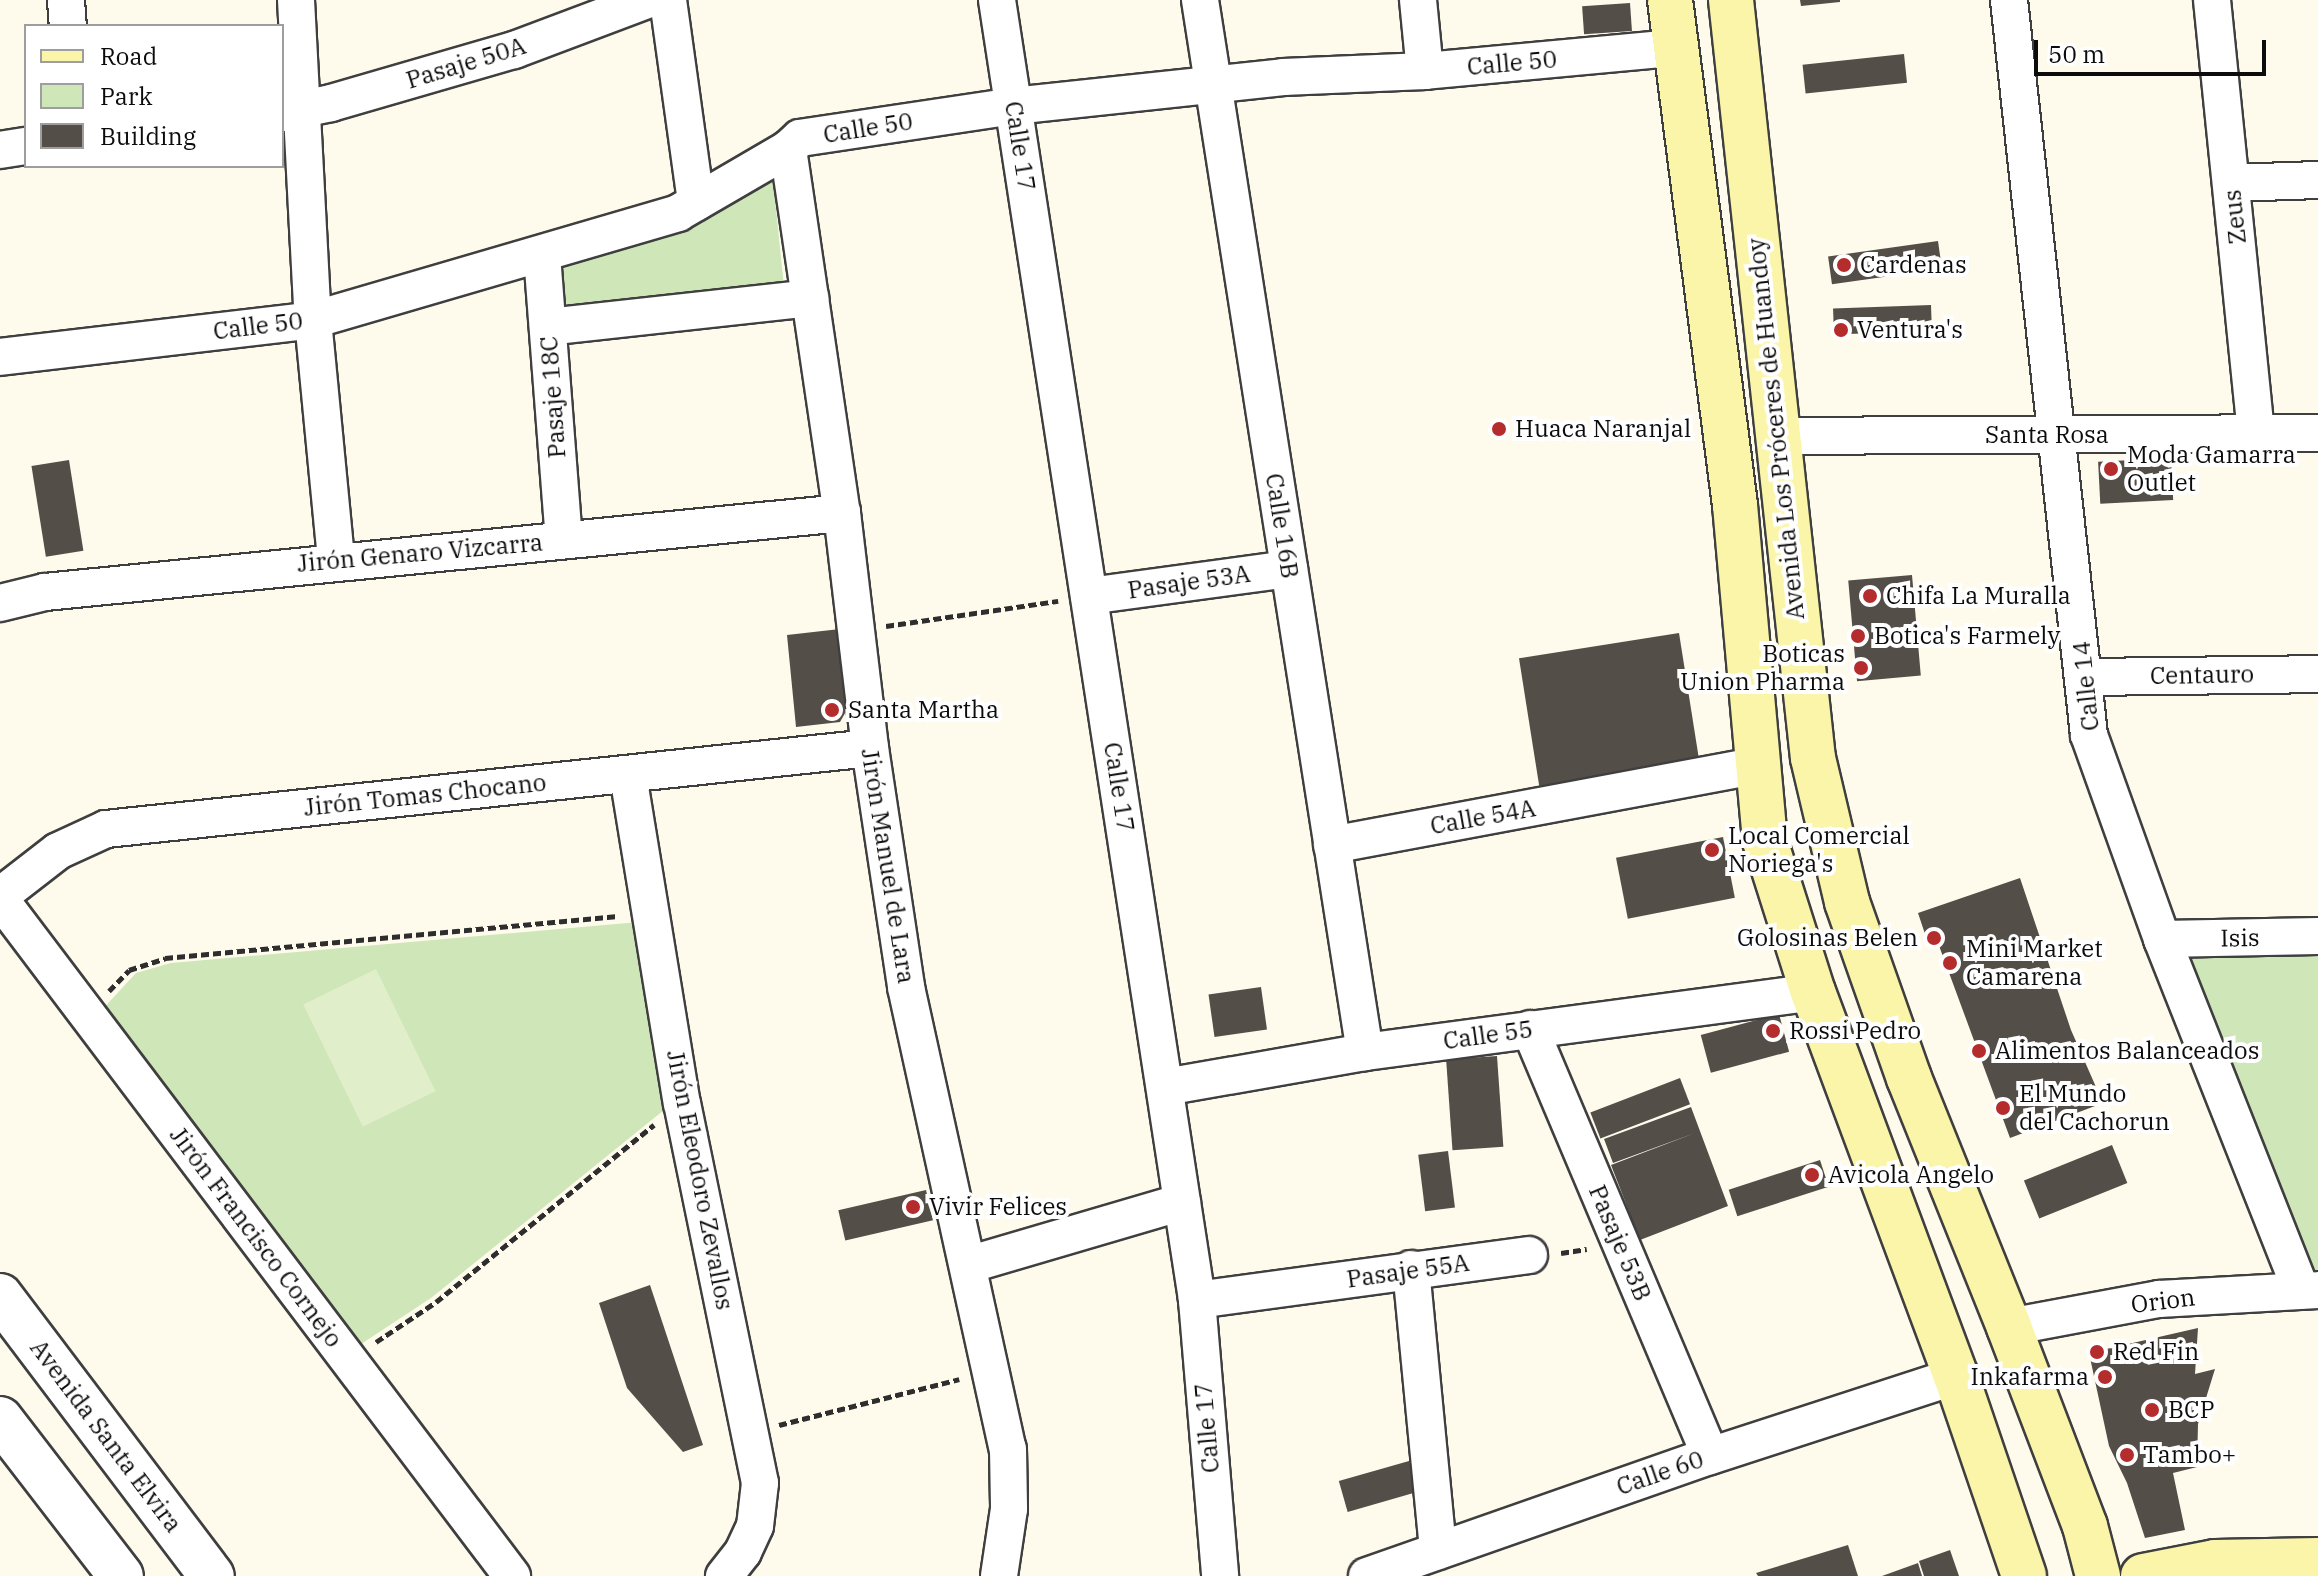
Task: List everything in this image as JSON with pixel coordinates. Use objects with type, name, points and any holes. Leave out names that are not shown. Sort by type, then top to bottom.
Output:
[{"type":"main road","name":"Avenida Los Próceres de Huandoy","points":[[1670,0],[1735,505],[1761,765],[1765,841],[1813,992],[1956,1376],[2024,1576]]},
{"type":"main road","name":"Avenida Los Próceres de Huandoy","points":[[1731,0],[1813,758],[1847,902],[1909,1078],[2085,1526],[2098,1576]]},
{"type":"main road","points":[[2143,1576],[2215,1562],[2318,1560]]},
{"type":"street","points":[[66,0],[68,24]]},
{"type":"street","points":[[296,0],[292,112],[336,561]]},
{"type":"street","name":"Pasaje 50A","points":[[292,112],[514,50],[647,0]]},
{"type":"street","points":[[668,0],[696,202]]},
{"type":"street","name":"Calle 17","points":[[997,0],[1197,1300],[1220,1576]]},
{"type":"street","name":"Calle 16B","points":[[1200,0],[1365,1052]]},
{"type":"street","points":[[1418,0],[1425,71]]},
{"type":"street","name":"Calle 14","points":[[2009,0],[2089,735],[2162,939],[2309,1290]]},
{"type":"street","name":"Zeus","points":[[2212,0],[2256,433]]},
{"type":"street","name":"Calle 50","points":[[0,357],[313,320],[678,213],[788,149],[800,138],[1013,106],[1283,77],[1425,71],[1675,48]]},
{"type":"street","points":[[0,150],[24,146]]},
{"type":"street","name":"Jirón Manuel de Lara","points":[[788,149],[842,513],[870,748],[906,987],[1008,1449],[1010,1476],[1006,1546],[999,1576]]},
{"type":"street","points":[[2232,183],[2318,180]]},
{"type":"street","name":"Pasaje 18C","points":[[542,255],[564,540]]},
{"type":"street","points":[[548,327],[810,298]]},
{"type":"street","name":"Santa Rosa","points":[[1776,436],[2318,433]]},
{"type":"street","name":"Jirón Genaro Vizcarra","points":[[0,603],[45,592],[842,513]]},
{"type":"street","name":"Pasaje 53A","points":[[1089,596],[1289,569]]},
{"type":"street","name":"Centauro","points":[[2085,677],[2318,674]]},
{"type":"street","name":"Jirón Tomas Chocano","points":[[0,897],[58,851],[106,829],[870,748]]},
{"type":"street","name":"Calle 54A","points":[[1332,845],[1761,765]]},
{"type":"street","name":"Jirón Eleodoro Zevallos","points":[[628,775],[682,1103],[760,1483],[759,1504],[743,1552],[724,1576]]},
{"type":"street","name":"Jirón Francisco Cornejo","points":[[0,897],[512,1576]]},
{"type":"street","name":"Isis","points":[[2162,939],[2318,936]]},
{"type":"street","name":"Calle 55","points":[[1165,1087],[1365,1052],[1813,992]]},
{"type":"street","name":"Pasaje 53B","points":[[1530,1029],[1710,1456]]},
{"type":"street","points":[[968,1265],[1182,1202]]},
{"type":"street","name":"Pasaje 55A","points":[[1197,1300],[1529,1255]]},
{"type":"street","points":[[1411,1269],[1438,1551]]},
{"type":"street","name":"Orion","points":[[2009,1327],[2159,1299],[2309,1290]]},
{"type":"street","name":"Avenida Santa Elvira","points":[[0,1296],[212,1576]]},
{"type":"street","name":"Calle 60","points":[[1367,1576],[1710,1456],[1956,1376]]},
{"type":"street","points":[[0,1419],[121,1576]]},
{"type":"path","points":[[857,630],[1089,596]]},
{"type":"path","points":[[87,1011],[129,970],[165,958],[651,913]]},
{"type":"path","points":[[348,1361],[436,1302],[682,1103]]},
{"type":"path","points":[[1529,1255],[1577,1252],[1596,1247],[1616,1234]]},
{"type":"path","points":[[751,1432],[991,1371]]},
{"type":"green space","points":[[772,170],[784,287],[564,315],[554,267]]},
{"type":"green space","points":[[639,922],[669,1106],[431,1298],[349,1352],[99,1013],[136,973],[171,963]]},
{"type":"green space","points":[[2186,950],[2318,950],[2318,1277],[2311,1277]]},
{"type":"green space","points":[[376,969],[436,1091],[363,1127],[303,1005]]},
{"type":"building","points":[[1800,0],[1840,0],[1840,2],[1801,6]]},
{"type":"building","points":[[1630,3],[1632,31],[1584,34],[1582,6]]},
{"type":"building","points":[[1904,54],[1907,83],[1806,94],[1803,65]]},
{"type":"building","points":[[1938,241],[1942,269],[1832,284],[1828,256]]},
{"type":"building","points":[[1931,305],[1932,331],[1834,334],[1833,308]]},
{"type":"building","points":[[2171,458],[2173,500],[2100,504],[2098,462]]},
{"type":"building","points":[[69,460],[83,551],[46,557],[31,466]]},
{"type":"building","points":[[1912,575],[1921,676],[1857,681],[1848,581]]},
{"type":"building","points":[[840,629],[848,708],[840,722],[796,727],[787,635]]},
{"type":"building","points":[[1679,633],[1699,760],[1539,786],[1519,658]]},
{"type":"building","points":[[1723,837],[1735,898],[1628,919],[1616,858]]},
{"type":"building","points":[[2020,878],[2071,1030],[2103,1103],[2010,1138],[1938,943],[1929,946],[1918,913]]},
{"type":"building","points":[[1261,987],[1267,1030],[1215,1037],[1209,994]]},
{"type":"building","points":[[1779,1014],[1789,1052],[1711,1073],[1701,1035]]},
{"type":"building","points":[[1497,1056],[1503,1147],[1452,1150],[1446,1060]]},
{"type":"building","points":[[1680,1078],[1690,1104],[1600,1139],[1590,1112]]},
{"type":"building","points":[[1691,1107],[1728,1206],[1640,1240],[1611,1165],[1695,1133],[1613,1163],[1604,1139]]},
{"type":"building","points":[[2112,1145],[2127,1183],[2039,1219],[2024,1181]]},
{"type":"building","points":[[1448,1151],[1455,1208],[1425,1211],[1418,1155]]},
{"type":"building","points":[[1820,1160],[1829,1187],[1737,1216],[1729,1190]]},
{"type":"building","points":[[926,1190],[933,1220],[845,1240],[838,1210]]},
{"type":"building","points":[[650,1285],[703,1445],[683,1452],[627,1388],[599,1303]]},
{"type":"building","points":[[2198,1328],[2195,1374],[2215,1369],[2198,1424],[2197,1467],[2173,1473],[2185,1530],[2145,1538],[2127,1483],[2109,1446],[2089,1353]]},
{"type":"building","points":[[1409,1461],[1418,1492],[1348,1512],[1339,1481]]},
{"type":"building","points":[[1848,1545],[1858,1576],[1758,1576],[1756,1573]]},
{"type":"building","points":[[1950,1550],[1959,1576],[1924,1576],[1919,1561]]},
{"type":"building","points":[[1918,1563],[1922,1576],[1882,1576]]},
{"type":"place","name":"Cardenas","points":[[1844,265]]},
{"type":"place","name":"Ventura's","points":[[1841,330]]},
{"type":"place","name":"Huaca Naranjal","points":[[1499,429]]},
{"type":"place","name":"Moda Gamarra Outlet","points":[[2111,469]]},
{"type":"place","name":"Chifa La Muralla","points":[[1870,596]]},
{"type":"place","name":"Botica's Farmely","points":[[1858,636]]},
{"type":"place","name":"Boticas Union Pharma","points":[[1861,668]]},
{"type":"place","name":"Santa Martha","points":[[832,710]]},
{"type":"place","name":"Local Comercial Noriega's","points":[[1712,850]]},
{"type":"place","name":"Golosinas Belen","points":[[1934,938]]},
{"type":"place","name":"Mini Market Camarena","points":[[1950,963]]},
{"type":"place","name":"Rossi Pedro","points":[[1773,1031]]},
{"type":"place","name":"Alimentos Balanceados","points":[[1979,1051]]},
{"type":"place","name":"El Mundo del Cachorun","points":[[2003,1108]]},
{"type":"place","name":"Avicola Angelo","points":[[1812,1175]]},
{"type":"place","name":"Vivir Felices","points":[[913,1207]]},
{"type":"place","name":"Red Fin","points":[[2097,1352]]},
{"type":"place","name":"Inkafarma","points":[[2105,1377]]},
{"type":"place","name":"BCP","points":[[2152,1410]]},
{"type":"place","name":"Tambo+","points":[[2127,1455]]}]
